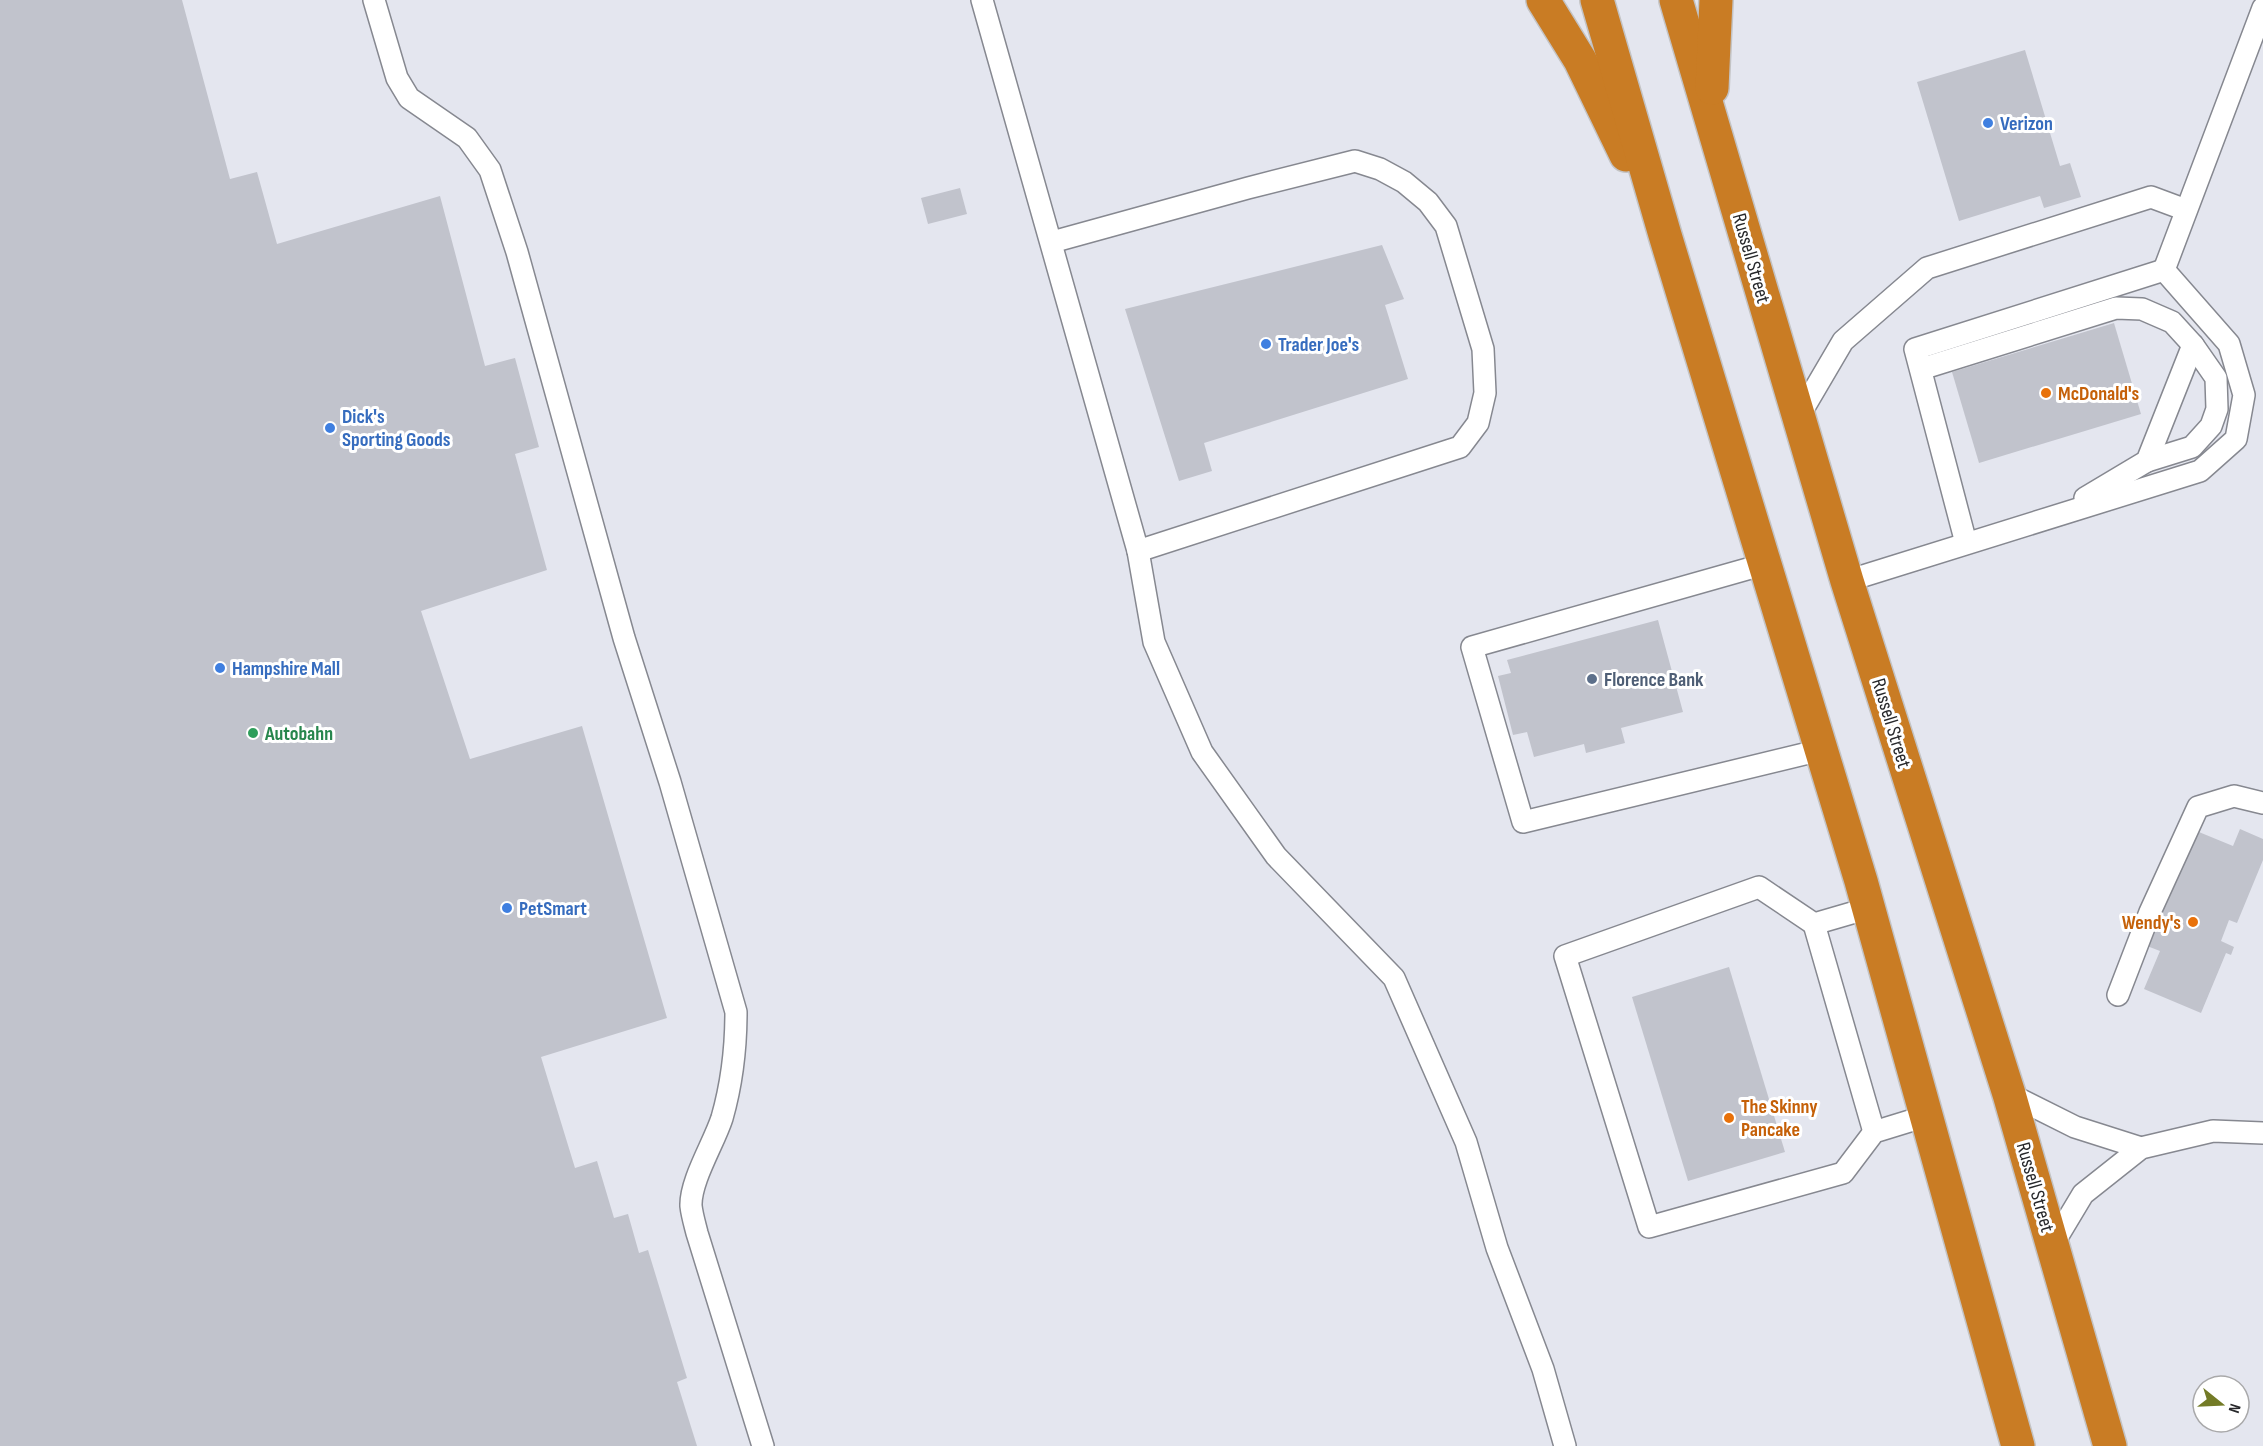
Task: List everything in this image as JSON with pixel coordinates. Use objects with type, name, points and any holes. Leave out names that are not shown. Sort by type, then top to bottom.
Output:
[{"type":"highway","points":[[1543,0],[1580,60],[1665,235]]},
{"type":"highway","points":[[1597,0],[1665,235],[1869,908],[2018,1446]]},
{"type":"highway","name":"Russell Street","points":[[1676,0],[1847,581],[2009,1094],[2110,1446]]},
{"type":"highway","points":[[1711,117],[1716,0]]},
{"type":"lane","points":[[374,0],[397,78],[409,98],[467,138],[490,170],[517,252],[624,638],[670,782],[736,1012],[736,1049],[731,1080],[721,1119],[692,1192],[691,1206],[697,1233],[763,1446]]},
{"type":"lane","points":[[982,0],[1138,551],[1154,642],[1202,752],[1276,856],[1394,978],[1466,1142],[1497,1248],[1543,1369],[1565,1446]]},
{"type":"lane","points":[[2164,270],[2263,8]]},
{"type":"lane","points":[[1052,242],[1355,161],[1380,169],[1404,182],[1428,202],[1446,225],[1483,349],[1485,393],[1478,423],[1461,447],[1138,551]]},
{"type":"lane","points":[[1799,416],[1844,341],[1927,268],[2151,197],[2186,210]]},
{"type":"lane","points":[[1966,543],[1915,349],[2164,270]]},
{"type":"lane","points":[[1847,581],[2200,471],[2236,439],[2244,394],[2229,344],[2164,270]]},
{"type":"lane","points":[[1921,369],[2116,308],[2142,309],[2172,322],[2193,345],[2217,378],[2217,409],[2211,426],[2192,447],[2147,461],[2056,515]]},
{"type":"lane","points":[[2147,461],[2193,345]]},
{"type":"lane","points":[[1765,564],[1472,646],[1523,822],[1821,750]]},
{"type":"lane","points":[[2118,995],[2150,912],[2198,807],[2234,796],[2263,804]]},
{"type":"lane","points":[[1874,1132],[1814,924],[1759,887],[1565,956],[1649,1227],[1843,1173],[1874,1132],[1926,1116]]},
{"type":"lane","points":[[1814,924],[1869,908]]},
{"type":"lane","points":[[2009,1094],[2075,1127],[2141,1148]]},
{"type":"lane","points":[[2053,1244],[2083,1194],[2141,1148],[2213,1131],[2263,1133]]},
{"type":"building","name":"Hampshire Mall","points":[[0,0],[182,0],[230,179],[257,172],[277,244],[440,196],[485,366],[515,358],[539,447],[515,454],[547,570],[421,611],[470,759],[582,726],[667,1018],[541,1057],[575,1168],[597,1161],[614,1218],[628,1214],[639,1253],[648,1250],[687,1378],[677,1382],[697,1446],[0,1446]]},
{"type":"building","name":"Verizon","points":[[2025,50],[2060,166],[2070,163],[2081,197],[2044,208],[2040,196],[1959,221],[1917,82]]},
{"type":"building","points":[[960,188],[967,214],[928,224],[921,198]]},
{"type":"building","name":"Trader Joe's","points":[[1382,245],[1404,299],[1385,305],[1408,379],[1204,443],[1212,471],[1179,481],[1125,309]]},
{"type":"building","name":"McDonald's","points":[[2114,323],[2141,414],[1979,463],[1952,372]]},
{"type":"building","points":[[1658,620],[1683,712],[1621,728],[1625,743],[1586,753],[1584,744],[1534,757],[1527,732],[1513,735],[1498,676],[1511,673],[1507,660]]},
{"type":"building","name":"Wendy's","points":[[2240,829],[2263,839],[2263,860],[2237,923],[2229,920],[2221,941],[2234,947],[2231,955],[2226,953],[2201,1013],[2144,989],[2160,951],[2147,946],[2194,830],[2233,846]]},
{"type":"building","points":[[1729,967],[1785,1152],[1688,1181],[1632,997]]},
{"type":"place","name":"Verizon","points":[[1988,123]]},
{"type":"place","name":"Trader Joe's","points":[[1266,344]]},
{"type":"place","name":"McDonald's","points":[[2046,393]]},
{"type":"place","name":"Dick's Sporting Goods","points":[[330,428]]},
{"type":"place","name":"Hampshire Mall","points":[[220,668]]},
{"type":"place","name":"Florence Bank","points":[[1592,679]]},
{"type":"place","name":"Autobahn","points":[[253,733]]},
{"type":"place","name":"PetSmart","points":[[507,908]]},
{"type":"place","name":"Wendy's","points":[[2193,922]]},
{"type":"place","name":"The Skinny Pancake","points":[[1729,1118]]}]
